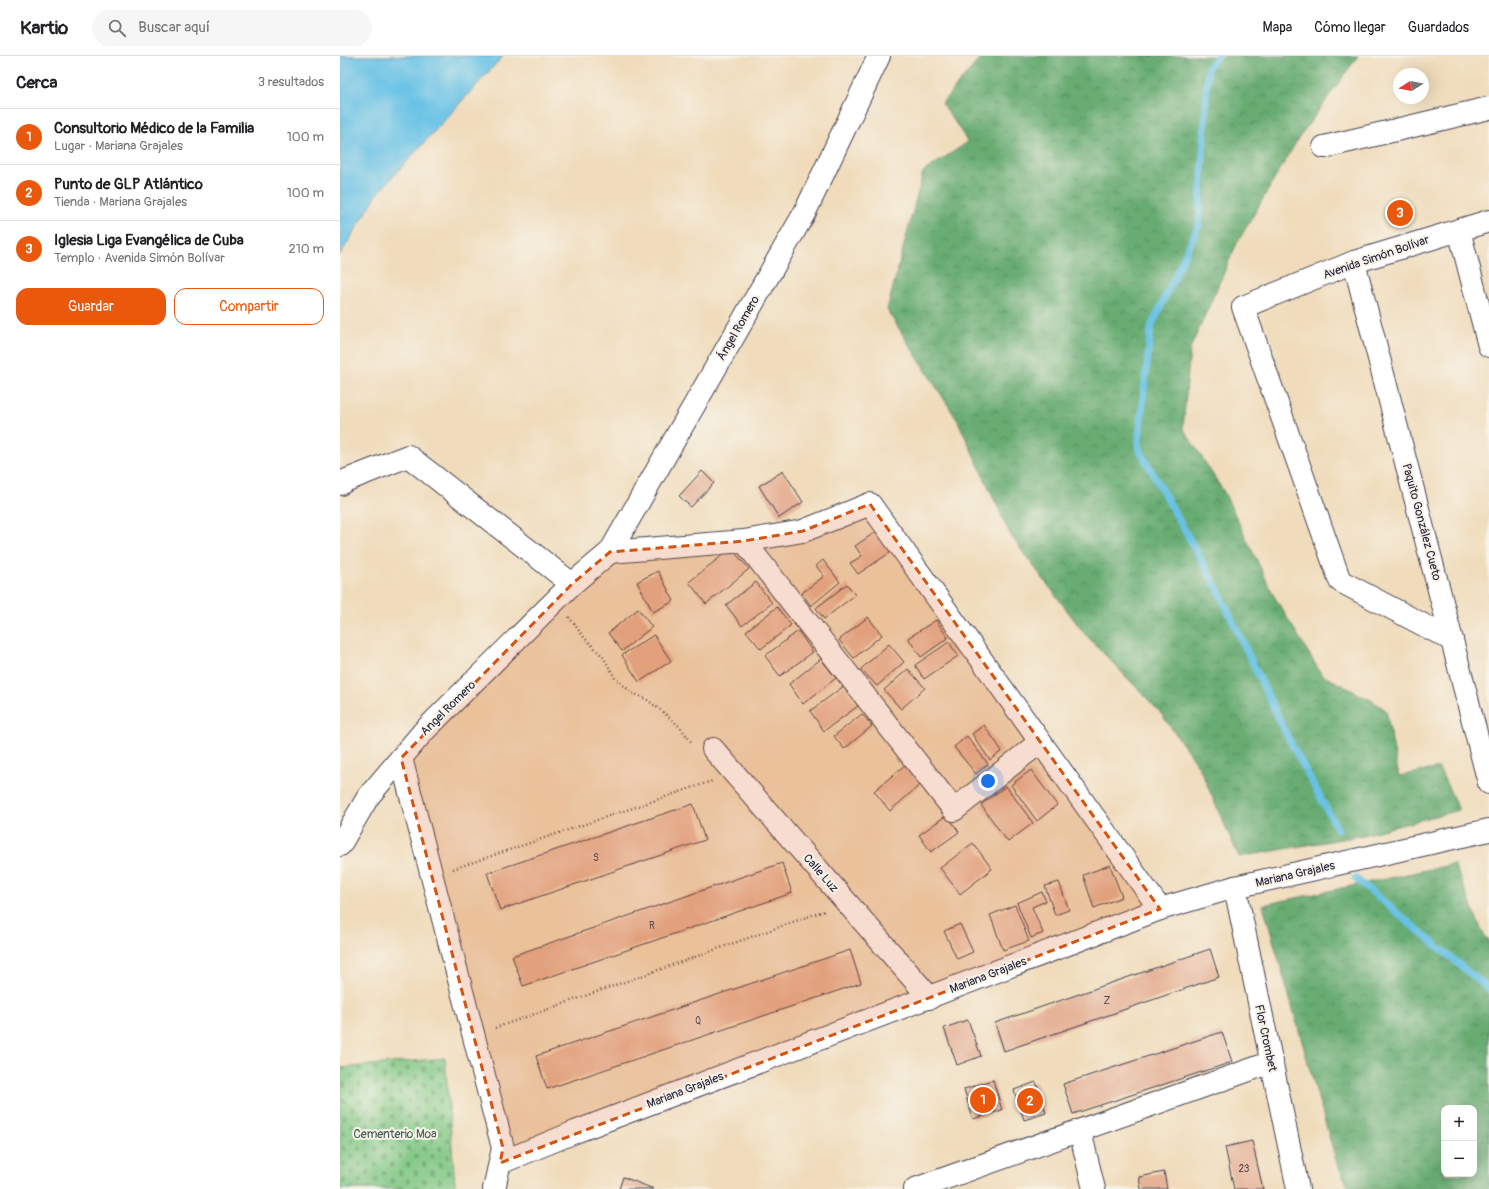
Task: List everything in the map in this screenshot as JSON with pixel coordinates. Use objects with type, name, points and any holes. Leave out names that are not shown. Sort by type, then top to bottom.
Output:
[{"type":"street","name":"Ángel Romero","points":[[572,584],[610,552],[805,212],[879,56]]},
{"type":"street","points":[[1324,147],[1489,108]]},
{"type":"street","name":"Avenida Simón Bolívar","points":[[1452,640],[1340,581],[1243,307],[1354,262],[1489,220]]},
{"type":"street","points":[[1459,230],[1489,346]]},
{"type":"street","name":"Paquito González Cueto","points":[[1354,262],[1489,783]]},
{"type":"street","points":[[340,484],[408,456],[572,584]]},
{"type":"street","points":[[610,552],[744,541],[803,531],[870,504],[1160,909]]},
{"type":"street","points":[[744,541],[954,810],[1040,742]]},
{"type":"street","name":"Angel Romero","points":[[340,845],[368,797],[423,732],[572,584]]},
{"type":"street","name":"Calle Luz","points":[[713,749],[930,998]]},
{"type":"street","points":[[401,758],[503,1148],[494,1189]]},
{"type":"street","name":"Mariana Grajales","points":[[500,1162],[1160,909],[1235,887],[1489,830]]},
{"type":"street","name":"Flor Crombet","points":[[1235,887],[1298,1189]]},
{"type":"street","points":[[916,1189],[1272,1062]]},
{"type":"street","points":[[1080,1131],[1094,1189]]},
{"type":"path","points":[[554,601],[570,617],[583,636],[604,658],[615,678],[632,693],[646,698],[663,712],[680,727],[699,752],[713,749]]},
{"type":"path","points":[[432,877],[734,773]]},
{"type":"path","points":[[474,1035],[847,902]]},
{"type":"highlighted area","points":[[870,504],[1160,909],[500,1163],[503,1148],[401,758],[572,584],[610,552],[744,541],[803,531]]},
{"type":"green space","points":[[982,56],[1358,56],[1298,139],[1237,243],[1190,349],[1183,428],[1224,492],[1274,596],[1322,675],[1371,700],[1386,710],[1399,776],[1439,768],[1459,810],[1359,836],[1239,857],[1199,767],[1160,712],[1084,633],[1011,536],[958,421],[887,310],[923,172],[968,142],[942,103]]},
{"type":"green space","points":[[1454,864],[1486,940],[1489,939],[1489,1189],[1350,1189],[1337,1164],[1263,905]]},
{"type":"green space","name":"Cementerio Moa","points":[[445,1058],[455,1185],[454,1189],[340,1189],[340,1068]]},
{"type":"water","points":[[340,56],[503,56],[378,193],[340,255]]},
{"type":"building","points":[[702,471],[714,483],[691,507],[679,496]]},
{"type":"building","points":[[783,471],[803,502],[779,518],[759,486]]},
{"type":"building","points":[[877,531],[891,552],[858,574],[850,563],[862,556],[855,546]]},
{"type":"building","points":[[731,548],[749,569],[706,604],[689,582]]},
{"type":"building","points":[[823,560],[840,582],[811,606],[802,593],[824,576],[816,566]]},
{"type":"building","points":[[658,571],[674,601],[653,612],[637,582]]},
{"type":"building","points":[[756,582],[772,603],[742,626],[726,605]]},
{"type":"building","points":[[847,584],[855,595],[824,619],[816,608]]},
{"type":"building","points":[[777,607],[791,625],[761,649],[746,631]]},
{"type":"building","points":[[638,609],[652,627],[622,651],[608,633]]},
{"type":"building","points":[[868,617],[882,635],[854,658],[839,640]]},
{"type":"building","points":[[936,620],[948,638],[921,657],[908,638]]},
{"type":"building","points":[[798,631],[813,652],[780,676],[765,656]]},
{"type":"building","points":[[654,635],[671,661],[639,682],[622,655]]},
{"type":"building","points":[[949,642],[958,656],[924,679],[915,665]]},
{"type":"building","points":[[889,644],[904,662],[877,686],[861,669]]},
{"type":"building","points":[[821,659],[836,678],[803,704],[789,684]]},
{"type":"building","points":[[908,669],[925,688],[901,709],[884,690]]},
{"type":"building","points":[[844,686],[858,706],[824,731],[810,711]]},
{"type":"building","points":[[862,714],[872,726],[844,749],[834,736]]},
{"type":"building","points":[[984,725],[1002,751],[990,760],[972,734]]},
{"type":"building","points":[[967,736],[988,764],[976,774],[954,747]]},
{"type":"building","points":[[906,764],[922,783],[890,811],[874,791]]},
{"type":"building","points":[[1031,770],[1057,805],[1037,821],[1011,785]]},
{"type":"building","points":[[1006,786],[1033,823],[1008,842],[981,805]]},
{"type":"building","points":[[693,804],[705,840],[500,910],[487,873]]},
{"type":"building","points":[[947,815],[959,832],[931,852],[919,835]]},
{"type":"building","points":[[973,843],[992,869],[960,894],[940,868]]},
{"type":"building","points":[[782,863],[792,893],[523,986],[512,956]]},
{"type":"building","points":[[1110,865],[1122,897],[1094,908],[1083,875]]},
{"type":"building","points":[[1059,882],[1069,910],[1055,915],[1045,886]]},
{"type":"building","points":[[1042,892],[1046,901],[1032,907],[1043,933],[1031,938],[1017,903]]},
{"type":"building","points":[[1015,905],[1029,941],[1003,950],[990,915]]},
{"type":"building","points":[[960,924],[973,952],[957,959],[944,931]]},
{"type":"building","points":[[1210,949],[1219,977],[1004,1051],[995,1023]]},
{"type":"building","points":[[850,950],[861,983],[547,1089],[536,1056]]},
{"type":"building","points":[[968,1020],[981,1056],[957,1065],[944,1028]]},
{"type":"building","points":[[1222,1032],[1232,1062],[1073,1114],[1063,1084]]},
{"type":"building","points":[[993,1080],[1002,1110],[973,1119],[964,1089]]},
{"type":"building","points":[[1036,1082],[1046,1113],[1024,1120],[1014,1090]]},
{"type":"building","points":[[1252,1141],[1263,1189],[1234,1189],[1225,1147]]},
{"type":"building","points":[[1164,1172],[1167,1189],[1141,1189],[1139,1177]]},
{"type":"building","points":[[623,1177],[654,1189],[619,1189]]},
{"type":"waterway","points":[[1218,56],[1208,67],[1199,225],[1151,327],[1138,447],[1217,588],[1287,736],[1338,830]]},
{"type":"waterway","points":[[1355,878],[1489,989]]},
{"type":"place","name":"Iglesia Liga Evangélica de Cuba","points":[[1400,213]]},
{"type":"place","name":"Consultorio Médico de la Familia","points":[[983,1100]]},
{"type":"place","name":"Punto de GLP Atlántico","points":[[1030,1101]]}]
